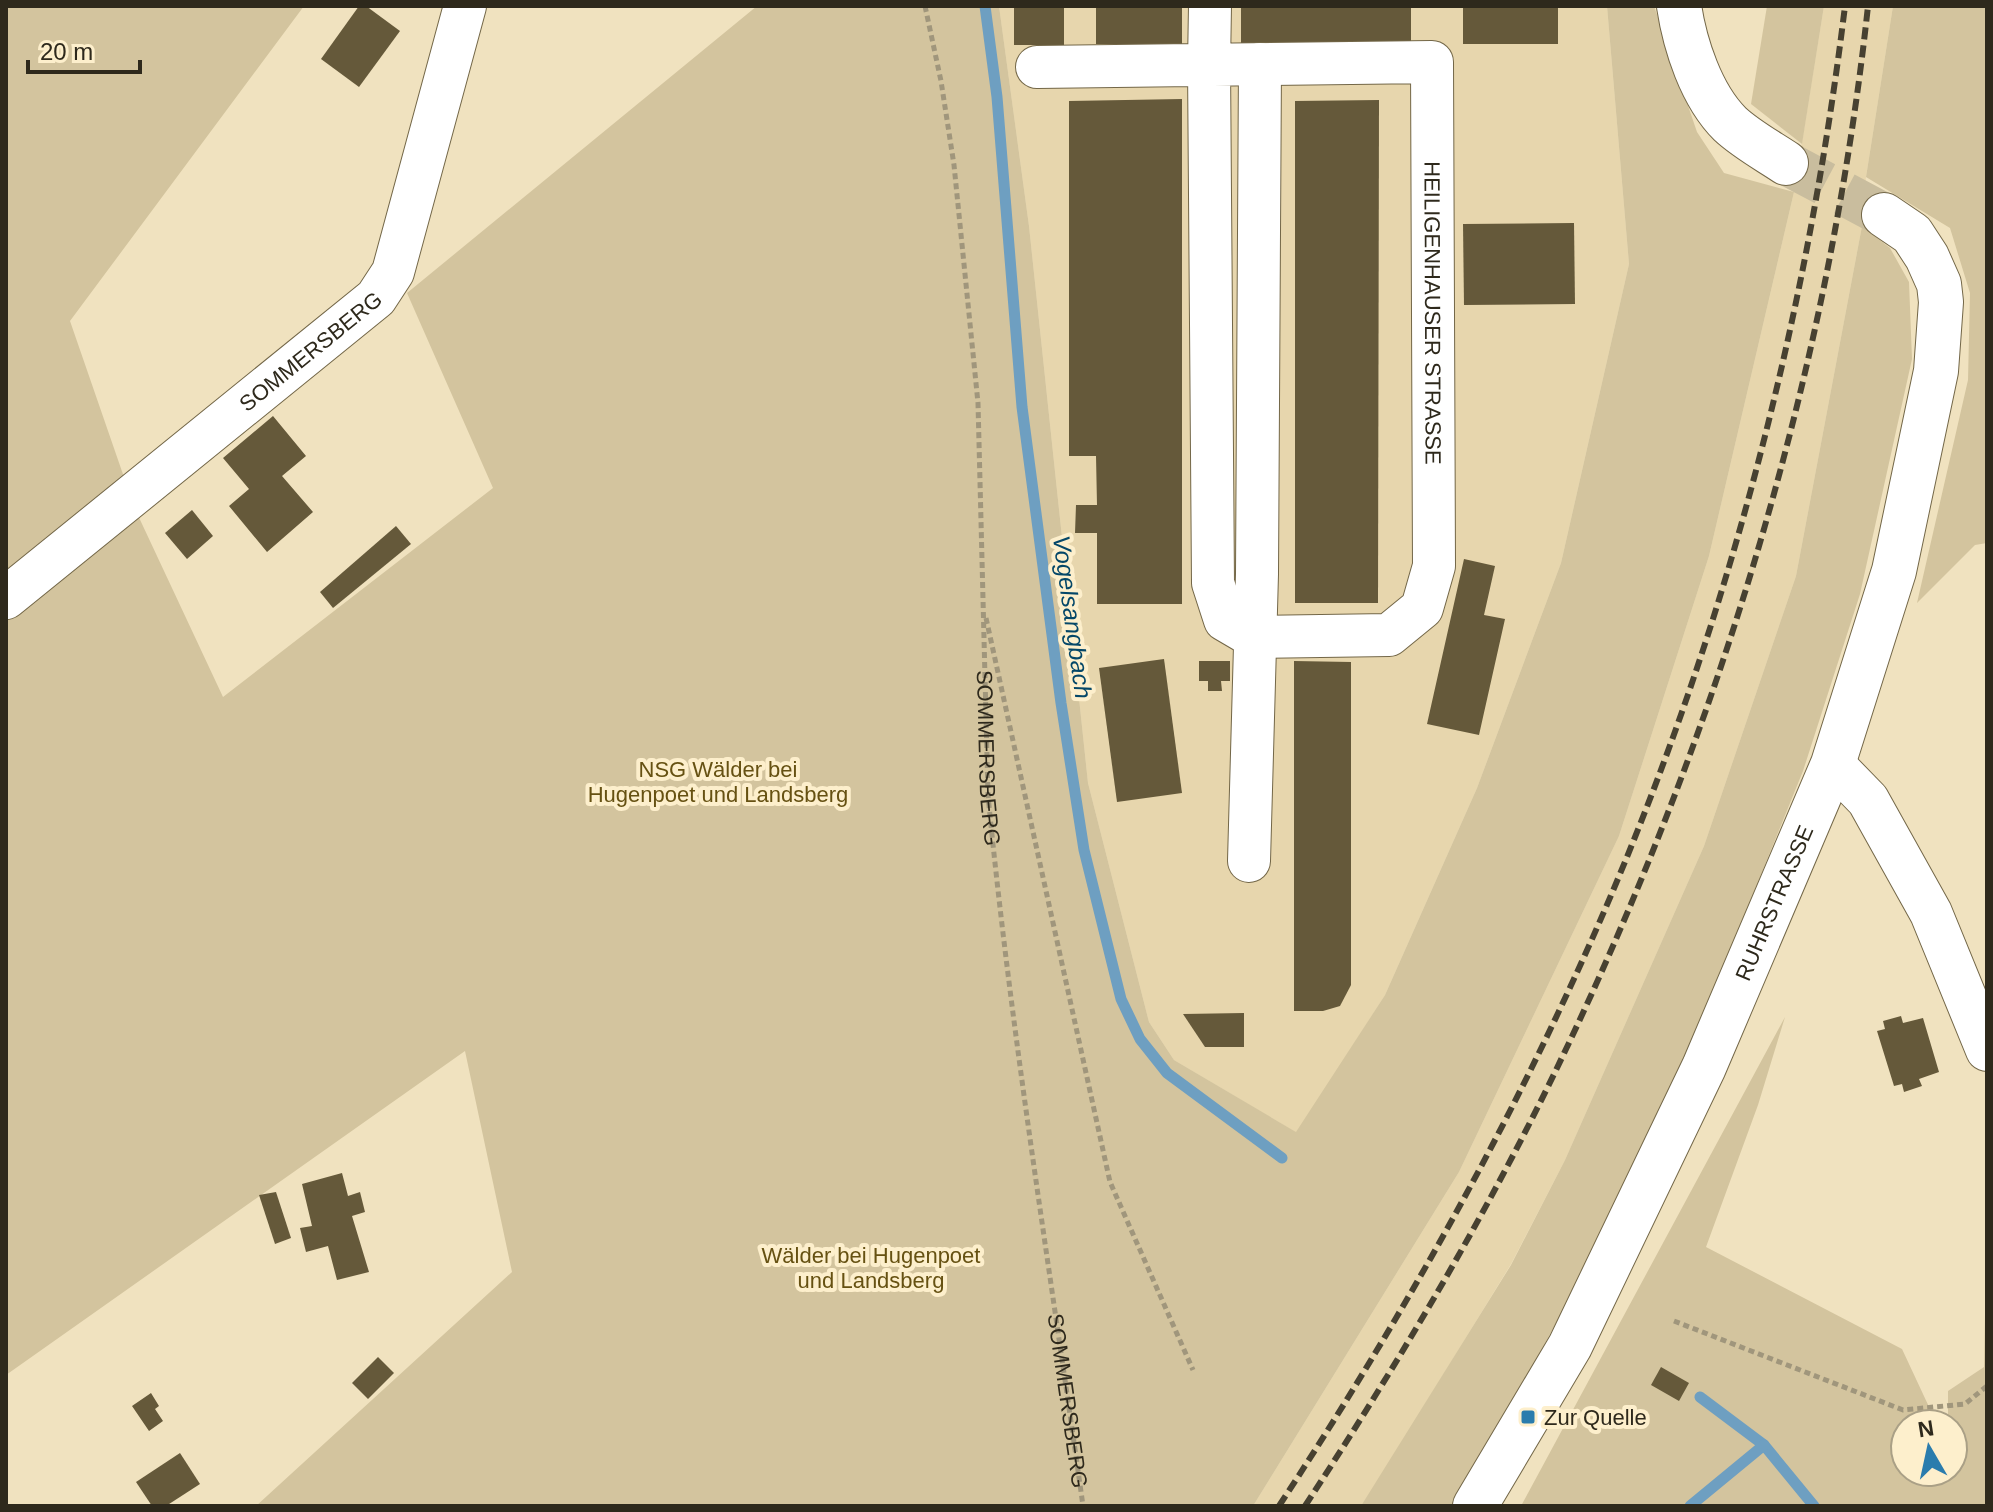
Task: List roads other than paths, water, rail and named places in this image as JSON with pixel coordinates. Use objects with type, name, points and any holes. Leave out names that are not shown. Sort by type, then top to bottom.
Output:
[{"type":"main road","points":[[1679,6],[1683,31],[1714,103],[1730,124],[1786,163]]},
{"type":"main road","name":"RUHRSTRASSE","points":[[1475,1506],[1570,1346],[1704,1067],[1833,764],[1894,571],[1936,371],[1941,302],[1939,284],[1912,234],[1884,215]]},
{"type":"street","name":"SOMMERSBERG","points":[[6,598],[118,504],[376,298],[393,272],[465,6]]},
{"type":"street","points":[[1210,6],[1213,583],[1225,620],[1254,637]]},
{"type":"street","name":"HEILIGENHAUSER STRASSE","points":[[1037,67],[1432,62],[1434,566],[1422,608],[1389,635],[1254,637]]},
{"type":"street","points":[[1249,861],[1257,558],[1260,64]]},
{"type":"street","points":[[1833,764],[1868,800],[1931,913],[1987,1050]]},
{"type":"waterway","name":"Vogelsangbach","points":[[985,6],[997,97],[1022,407],[1061,703],[1084,850],[1121,999],[1140,1039],[1167,1073],[1282,1158]]},
{"type":"waterway","name":"Vogelsangbach","points":[[1700,1397],[1764,1445],[1814,1506]]},
{"type":"waterway","points":[[1690,1506],[1764,1445]]},
{"type":"tunnel","points":[[1786,163],[1884,215]]},
{"type":"railway","points":[[1279,1506],[1360,1379],[1436,1249],[1507,1117],[1573,981],[1624,865],[1670,746],[1711,626],[1747,504],[1778,381],[1805,257],[1845,6]]},
{"type":"railway","points":[[1305,1506],[1410,1338],[1508,1165],[1567,1047],[1623,923],[1674,797],[1720,669],[1761,539],[1796,408],[1826,275],[1850,141],[1868,6]]},
{"type":"place","name":"Zur Quelle","points":[[1528,1417]]},
{"type":"park label","name":"NSG Wälder bei Hugenpoet und Landsberg","points":[[718,782]]},
{"type":"park label","name":"Wälder bei Hugenpoet und Landsberg","points":[[871,1268]]}]
